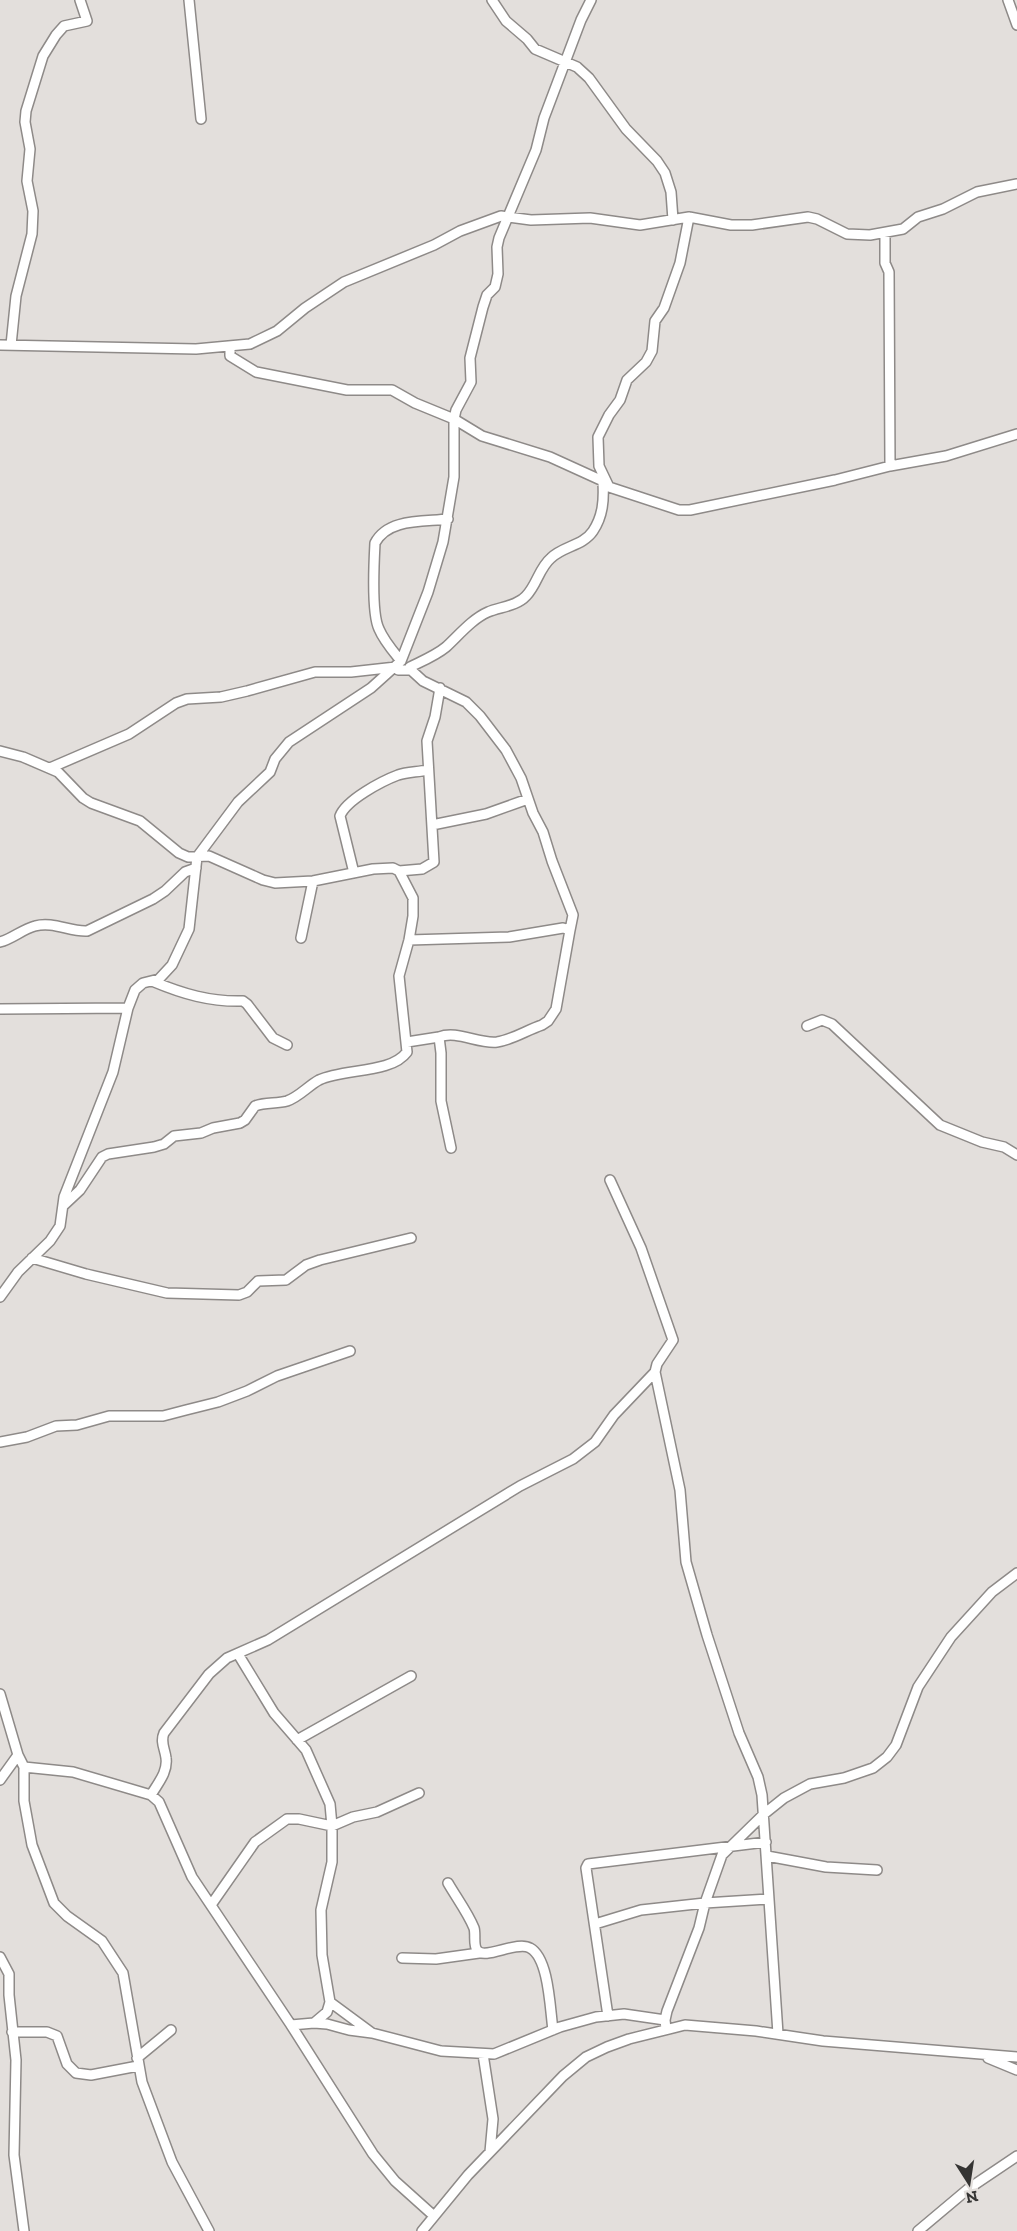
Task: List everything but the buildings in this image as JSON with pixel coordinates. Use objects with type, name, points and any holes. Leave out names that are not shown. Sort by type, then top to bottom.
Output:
[{"type":"street","points":[[11,345],[16,296],[32,234],[33,211],[27,182],[30,149],[25,122],[26,111],[43,56],[56,35],[64,26],[87,21],[80,0]]},
{"type":"street","points":[[189,0],[201,119]]},
{"type":"street","points":[[492,0],[506,21],[535,49],[577,67],[589,78],[626,129],[657,161],[665,173],[671,192],[673,220]]},
{"type":"street","points":[[0,1297],[18,1272],[50,1241],[60,1226],[64,1197],[113,1072],[128,1008],[139,986],[159,978],[172,965],[189,929],[197,857],[238,802],[270,772],[275,759],[289,742],[370,688],[398,664],[411,639],[443,542],[455,465],[454,419],[456,410],[471,382],[470,358],[483,307],[487,295],[495,287],[499,267],[497,247],[499,238],[536,150],[543,118],[591,0]]},
{"type":"street","points":[[1008,0],[1017,25]]},
{"type":"street","points":[[0,345],[196,349],[250,344],[277,331],[305,308],[344,282],[434,245],[460,231],[501,216],[531,220],[590,218],[640,225],[688,218],[741,225],[808,217],[847,234],[885,234],[903,229],[918,217],[943,209],[978,192],[1017,184]]},
{"type":"street","points":[[448,519],[389,528],[375,543],[376,622],[398,664],[398,670],[410,668],[445,648],[485,613],[514,603],[526,596],[540,570],[549,559],[593,532],[604,501],[598,437],[620,400],[627,380],[649,357],[653,344],[655,321],[664,308],[680,262],[688,218]]},
{"type":"street","points":[[885,234],[885,263],[889,272],[890,466]]},
{"type":"street","points":[[230,346],[230,356],[256,372],[347,390],[392,390],[415,403],[454,419],[482,436],[550,457],[604,482],[609,487],[678,510],[690,510],[946,456],[1017,434]]},
{"type":"street","points":[[407,1042],[453,1036],[496,1042],[548,1021],[556,1009],[573,915],[543,832],[521,778],[506,750],[466,702],[423,681],[410,668],[411,639]]},
{"type":"street","points":[[50,768],[129,734],[176,703],[187,699],[221,697],[315,672],[351,672],[398,664]]},
{"type":"street","points":[[0,751],[23,757],[58,772],[91,803],[140,821],[179,853],[188,857],[209,856],[263,880],[275,883],[313,881],[373,869],[393,868],[399,871],[422,869],[434,862],[427,741],[435,717],[440,688]]},
{"type":"street","points":[[354,873],[340,816],[343,808],[364,793],[399,774],[427,770]]},
{"type":"street","points":[[432,825],[486,814],[528,799]]},
{"type":"street","points":[[0,942],[35,926],[57,925],[87,931],[153,899],[185,872],[196,868]]},
{"type":"street","points":[[64,1205],[80,1190],[102,1157],[108,1154],[154,1147],[164,1144],[174,1136],[201,1133],[213,1128],[240,1123],[255,1106],[288,1101],[318,1081],[391,1064],[403,1058],[407,1052],[407,1042],[399,976],[409,940],[413,898],[399,871]]},
{"type":"street","points":[[301,938],[313,881]]},
{"type":"street","points":[[409,940],[509,938],[562,928],[570,930]]},
{"type":"street","points":[[152,981],[206,1000],[243,1001],[273,1038],[287,1046]]},
{"type":"street","points":[[0,1009],[128,1008]]},
{"type":"street","points":[[807,1026],[822,1020],[832,1024],[940,1125],[982,1142],[1004,1147],[1017,1155]]},
{"type":"street","points":[[439,1037],[441,1101],[451,1148]]},
{"type":"street","points":[[610,1180],[641,1248],[673,1340],[657,1364],[655,1372],[680,1490],[686,1562],[735,1722],[758,1777],[764,1814],[778,2034]]},
{"type":"street","points":[[33,1258],[86,1274],[167,1293],[228,1296],[247,1292],[258,1281],[286,1280],[306,1265],[320,1260],[411,1238]]},
{"type":"street","points":[[0,1442],[27,1437],[56,1426],[76,1425],[109,1416],[163,1416],[208,1405],[247,1391],[277,1376],[350,1351]]},
{"type":"street","points":[[151,1795],[165,1773],[166,1759],[161,1738],[209,1674],[227,1659],[268,1640],[520,1486],[573,1459],[595,1442],[614,1415],[655,1372]]},
{"type":"street","points":[[422,2231],[490,2152],[544,2095],[586,2057],[666,2024],[722,1856],[764,1814],[784,1798],[810,1784],[844,1778],[873,1768],[887,1758],[896,1745],[918,1687],[951,1637],[993,1592],[1017,1573]]},
{"type":"street","points":[[238,1654],[274,1713],[306,1750],[330,1804],[332,1862],[321,1910],[322,1955],[330,2002],[327,2012],[314,2023]]},
{"type":"street","points":[[297,1740],[411,1676]]},
{"type":"street","points":[[0,1694],[18,1755],[24,1767],[26,1821],[32,1845],[54,1903],[67,1916],[102,1941],[123,1972],[142,2082],[172,2162],[209,2231]]},
{"type":"street","points":[[0,1780],[18,1755]]},
{"type":"street","points":[[24,1767],[73,1772],[151,1795],[159,1802],[192,1877],[374,2154],[396,2181],[434,2216]]},
{"type":"street","points":[[212,1905],[255,1842],[287,1819],[299,1819],[332,1826],[352,1817],[377,1812],[419,1793]]},
{"type":"street","points":[[608,2016],[586,1868],[591,1862],[766,1842]]},
{"type":"street","points":[[766,1856],[826,1867],[877,1870]]},
{"type":"street","points":[[448,1883],[474,1927],[476,1949],[479,1953]]},
{"type":"street","points":[[595,1924],[641,1910],[770,1899]]},
{"type":"street","points":[[402,1958],[436,1959],[486,1954],[519,1945],[528,1946],[537,1953],[544,1966],[553,2030]]},
{"type":"street","points":[[0,1957],[9,1974],[16,2060],[14,2155],[24,2231]]},
{"type":"street","points":[[330,2002],[372,2032]]},
{"type":"street","points":[[291,2025],[314,2023],[372,2032],[441,2051],[483,2054],[501,2052],[553,2030],[587,2019],[644,2015],[666,2024],[702,2025],[823,2041],[1017,2057]]},
{"type":"street","points":[[12,2032],[47,2031],[57,2036],[67,2064],[76,2073],[91,2074],[138,2062],[171,2030]]},
{"type":"street","points":[[483,2054],[493,2119],[490,2152]]},
{"type":"street","points":[[983,2055],[1017,2070]]},
{"type":"street","points":[[918,2231],[968,2189],[1017,2156]]}]
